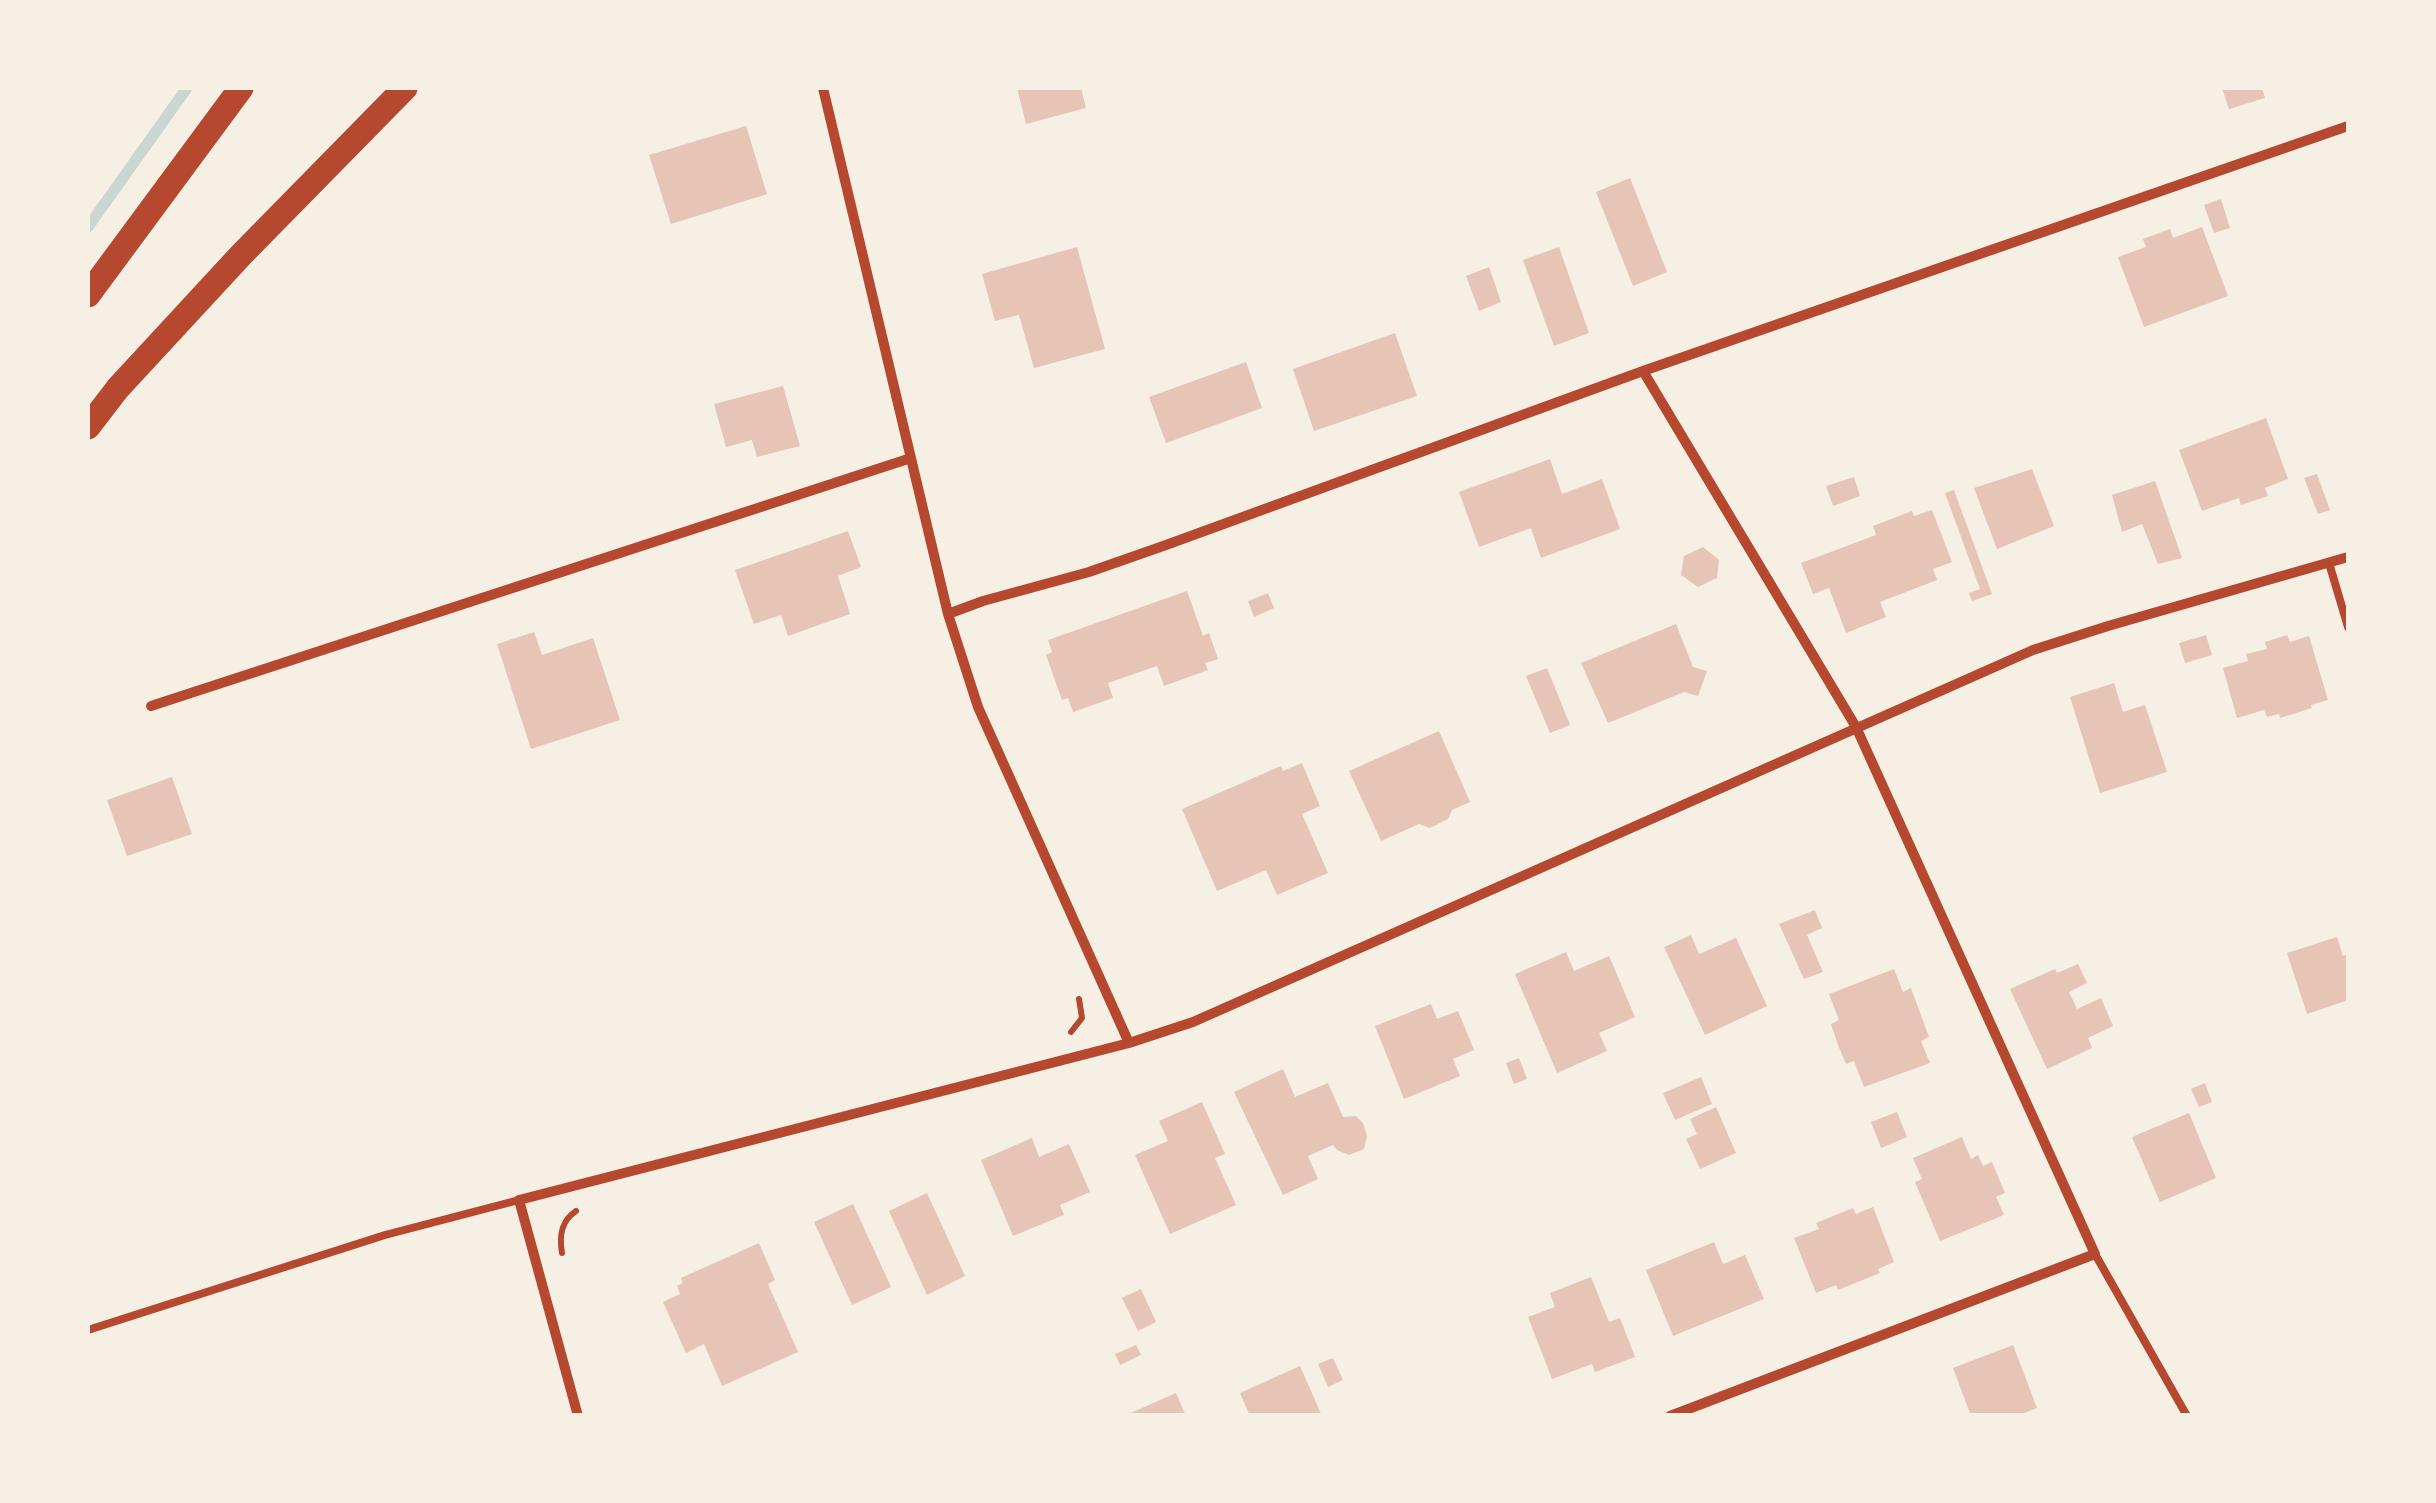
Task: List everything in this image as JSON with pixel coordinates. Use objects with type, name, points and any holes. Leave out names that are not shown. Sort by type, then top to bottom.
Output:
[{"type":"main road","points":[[88,295],[240,88]]},
{"type":"main road","points":[[88,427],[118,388],[242,255],[405,88]]},
{"type":"street","points":[[823,88],[948,614],[978,707],[1129,1043]]},
{"type":"street","points":[[948,614],[1089,572],[1644,371],[2348,126]]},
{"type":"street","points":[[1644,371],[1856,727],[2095,1254],[1670,1416]]},
{"type":"street","points":[[152,706],[910,458]]},
{"type":"street","points":[[578,1416],[519,1200],[1129,1043],[1193,1022],[2033,650],[2348,557]]},
{"type":"lane","points":[[2329,563],[2348,627]]},
{"type":"lane","points":[[88,1330],[385,1235],[519,1200]]},
{"type":"lane","points":[[2095,1254],[2187,1416]]},
{"type":"path","points":[[1070,1034],[1082,1018],[1079,998],[1106,988]]},
{"type":"building","points":[[1017,88],[1081,88],[1086,108],[1026,124]]},
{"type":"building","points":[[2222,88],[2262,88],[2265,98],[2229,109]]},
{"type":"building","points":[[746,126],[767,194],[671,224],[649,155]]},
{"type":"building","points":[[1630,178],[1667,272],[1633,286],[1596,192]]},
{"type":"building","points":[[2221,199],[2230,228],[2214,233],[2204,205]]},
{"type":"building","points":[[2202,227],[2228,296],[2144,327],[2118,257],[2146,247],[2143,239],[2170,229],[2173,238]]},
{"type":"building","points":[[1077,247],[1105,349],[1034,368],[1019,315],[995,321],[982,274]]},
{"type":"building","points":[[1559,247],[1589,333],[1554,346],[1523,260]]},
{"type":"building","points":[[1489,267],[1501,302],[1479,311],[1466,276]]},
{"type":"building","points":[[1395,333],[1417,396],[1314,431],[1293,369]]},
{"type":"building","points":[[1246,362],[1262,408],[1166,443],[1149,397]]},
{"type":"building","points":[[783,386],[800,446],[757,457],[752,440],[726,447],[714,404]]},
{"type":"building","points":[[2266,418],[2288,479],[2265,488],[2268,496],[2241,505],[2239,498],[2202,511],[2179,450]]},
{"type":"building","points":[[1550,459],[1562,494],[1602,479],[1620,529],[1541,558],[1531,528],[1479,547],[1459,492]]},
{"type":"building","points":[[2032,469],[2054,526],[1997,549],[1974,488]]},
{"type":"building","points":[[2317,474],[2330,510],[2318,514],[2304,478]]},
{"type":"building","points":[[1854,477],[1860,496],[1833,506],[1826,486]]},
{"type":"building","points":[[2155,481],[2182,558],[2158,564],[2142,524],[2122,532],[2112,495]]},
{"type":"building","points":[[1954,490],[1992,594],[1972,601],[1969,593],[1980,589],[1945,493]]},
{"type":"building","points":[[1932,510],[1952,562],[1933,569],[1937,580],[1880,602],[1886,617],[1846,633],[1829,588],[1813,594],[1801,563],[1876,535],[1873,526],[1912,511],[1914,516]]},
{"type":"building","points":[[848,531],[861,567],[838,576],[850,614],[788,636],[781,615],[754,624],[735,570]]},
{"type":"building","points":[[1703,547],[1719,560],[1717,578],[1698,587],[1681,575],[1684,556]]},
{"type":"building","points":[[1187,591],[1203,636],[1209,633],[1218,659],[1205,663],[1208,670],[1164,686],[1157,666],[1108,683],[1113,698],[1073,712],[1068,698],[1062,700],[1046,655],[1052,652],[1048,640]]},
{"type":"building","points":[[1268,593],[1274,608],[1254,617],[1248,601]]},
{"type":"building","points":[[1676,624],[1693,667],[1707,671],[1698,696],[1684,692],[1608,723],[1581,663]]},
{"type":"building","points":[[534,632],[542,655],[593,638],[620,720],[531,749],[497,644]]},
{"type":"building","points":[[2206,635],[2212,655],[2185,663],[2179,643]]},
{"type":"building","points":[[2287,635],[2290,642],[2309,636],[2328,700],[2280,718],[2279,714],[2267,717],[2264,710],[2237,718],[2223,668],[2248,661],[2246,654],[2267,649],[2265,642]]},
{"type":"building","points":[[1547,668],[1570,725],[1550,733],[1526,676]]},
{"type":"building","points":[[2114,683],[2123,712],[2145,705],[2167,772],[2100,793],[2070,697]]},
{"type":"building","points":[[1439,731],[1470,802],[1452,810],[1448,819],[1430,828],[1419,824],[1381,841],[1349,771]]},
{"type":"building","points":[[1302,763],[1320,806],[1302,814],[1328,873],[1277,895],[1266,870],[1217,891],[1182,809],[1281,766],[1283,771]]},
{"type":"building","points":[[172,777],[192,834],[127,856],[107,800]]},
{"type":"building","points":[[1815,910],[1822,928],[1807,935],[1823,972],[1804,979],[1779,924]]},
{"type":"building","points":[[1691,935],[1699,954],[1736,938],[1767,1006],[1705,1035],[1664,947]]},
{"type":"building","points":[[2337,937],[2343,956],[2348,954],[2348,1000],[2307,1014],[2287,953]]},
{"type":"building","points":[[1566,952],[1574,971],[1609,956],[1635,1017],[1599,1033],[1607,1051],[1557,1073],[1515,974]]},
{"type":"building","points":[[2078,964],[2087,983],[2069,992],[2077,1009],[2101,998],[2113,1026],[2088,1038],[2092,1048],[2047,1069],[2010,989],[2055,969],[2057,973]]},
{"type":"building","points":[[1894,969],[1903,992],[1911,988],[1929,1037],[1921,1041],[1930,1063],[1864,1087],[1854,1061],[1846,1064],[1838,1045],[1831,1024],[1839,1020],[1829,994]]},
{"type":"building","points":[[1431,1004],[1437,1019],[1458,1011],[1474,1050],[1453,1059],[1460,1076],[1404,1099],[1375,1026]]},
{"type":"building","points":[[1519,1058],[1527,1079],[1514,1084],[1506,1063]]},
{"type":"building","points":[[1283,1069],[1295,1097],[1328,1083],[1343,1117],[1356,1116],[1367,1136],[1364,1149],[1349,1155],[1333,1145],[1308,1156],[1318,1179],[1283,1195],[1234,1092]]},
{"type":"building","points":[[1701,1077],[1712,1104],[1675,1120],[1663,1093]]},
{"type":"building","points":[[2205,1083],[2212,1102],[2199,1107],[2191,1089]]},
{"type":"building","points":[[1202,1102],[1225,1154],[1215,1158],[1236,1205],[1170,1234],[1135,1155],[1168,1141],[1159,1121]]},
{"type":"building","points":[[1716,1107],[1736,1153],[1700,1169],[1686,1139],[1697,1134],[1690,1119]]},
{"type":"building","points":[[1897,1112],[1907,1137],[1881,1148],[1871,1122]]},
{"type":"building","points":[[2189,1113],[2216,1178],[2160,1202],[2132,1137]]},
{"type":"building","points":[[1962,1137],[1971,1159],[1978,1155],[1983,1166],[1992,1162],[2005,1193],[1996,1197],[2004,1215],[1940,1241],[1915,1182],[1922,1179],[1913,1158]]},
{"type":"building","points":[[1032,1138],[1039,1157],[1069,1144],[1090,1192],[1060,1205],[1064,1215],[1013,1236],[981,1160]]},
{"type":"building","points":[[927,1193],[965,1276],[927,1295],[889,1211]]},
{"type":"building","points":[[853,1204],[891,1287],[852,1305],[814,1222]]},
{"type":"building","points":[[1873,1207],[1894,1262],[1878,1269],[1880,1273],[1838,1290],[1836,1285],[1816,1293],[1794,1238],[1819,1229],[1816,1223],[1853,1208],[1856,1214]]},
{"type":"building","points":[[1714,1242],[1723,1264],[1745,1255],[1764,1299],[1673,1336],[1646,1270]]},
{"type":"building","points":[[759,1243],[775,1280],[768,1284],[798,1352],[722,1386],[704,1344],[686,1353],[663,1302],[680,1294],[677,1286],[683,1283],[681,1278]]},
{"type":"building","points":[[1591,1277],[1609,1322],[1620,1318],[1635,1357],[1595,1372],[1592,1364],[1552,1379],[1528,1317],[1555,1307],[1550,1293]]},
{"type":"building","points":[[1141,1289],[1156,1322],[1138,1331],[1122,1298]]},
{"type":"building","points":[[1136,1345],[1141,1355],[1120,1365],[1115,1354]]},
{"type":"building","points":[[2013,1345],[2037,1408],[2017,1416],[1971,1416],[1953,1368]]},
{"type":"building","points":[[1333,1358],[1343,1380],[1328,1387],[1318,1364]]},
{"type":"building","points":[[1300,1366],[1322,1416],[1250,1416],[1240,1393]]},
{"type":"building","points":[[1176,1393],[1186,1416],[1124,1416]]},
{"type":"waterway","points":[[88,227],[187,88]]}]
